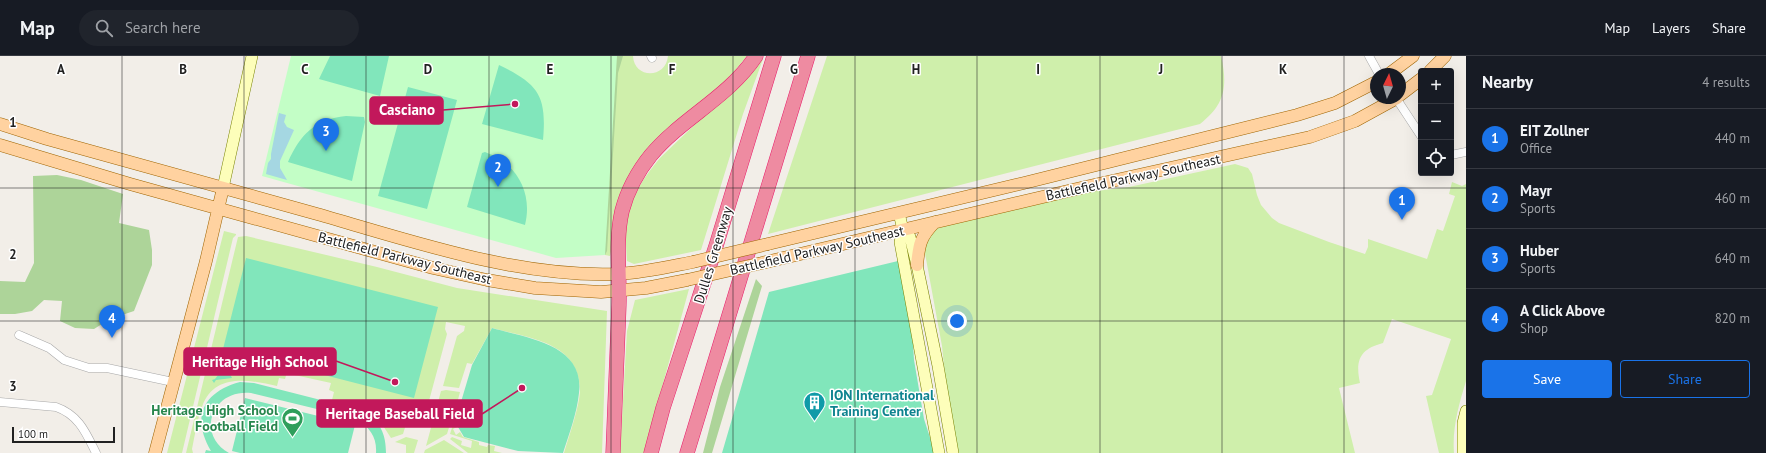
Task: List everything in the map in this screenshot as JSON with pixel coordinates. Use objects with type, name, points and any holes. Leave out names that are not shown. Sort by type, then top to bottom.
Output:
[{"type":"highway","points":[[613,453],[619,291],[619,230],[622,212],[627,197],[650,155],[737,79],[756,56]]},
{"type":"highway","name":"Dulles Greenway","points":[[651,453],[663,408],[716,246],[774,56]]},
{"type":"highway","points":[[687,453],[808,56]]},
{"type":"highway","points":[[797,91],[813,56]]},
{"type":"main road","points":[[1397,68],[1413,56]]},
{"type":"main road","points":[[1433,68],[1445,56]]},
{"type":"main road","points":[[1406,90],[1418,81]]},
{"type":"main road","name":"Battlefield Parkway Southeast","points":[[0,124],[47,139],[456,253],[518,266],[547,270],[595,274],[619,274],[665,268],[693,262],[1297,115],[1335,103],[1370,85]]},
{"type":"main road","name":"Battlefield Parkway Southeast","points":[[0,145],[433,268],[487,280],[535,288],[574,291],[619,291],[661,286],[1310,137],[1355,121],[1385,104]]},
{"type":"main road","points":[[154,453],[223,188]]},
{"type":"main road","points":[[917,265],[919,246],[922,237],[935,222]]},
{"type":"street","points":[[223,188],[252,56]]},
{"type":"street","points":[[1369,56],[1376,68]]},
{"type":"street","points":[[1400,104],[1418,131]]},
{"type":"street","points":[[1454,154],[1466,152]]},
{"type":"street","points":[[899,213],[903,230],[900,242],[939,453]]},
{"type":"street","points":[[903,230],[910,237],[917,265],[938,366],[953,453]]},
{"type":"street","points":[[19,335],[49,348],[64,360],[89,368],[107,368],[173,382]]},
{"type":"street","points":[[0,402],[56,407],[65,410],[78,420],[96,453]]},
{"type":"street","points":[[1463,453],[1463,423],[1466,411]]},
{"type":"green space","points":[[291,56],[617,56],[605,255],[556,258],[262,176]]},
{"type":"green space","points":[[330,56],[389,56],[380,96],[319,79]]},
{"type":"green space","points":[[612,56],[623,56],[618,73],[607,251],[605,255],[601,252]]},
{"type":"green space","points":[[617,56],[633,56],[635,64],[639,69],[650,73],[662,69],[666,64],[668,56],[747,56],[728,79],[651,146],[639,159],[625,184],[610,256],[605,255]]},
{"type":"green space","points":[[827,56],[1221,56],[1224,86],[1215,110],[1200,124],[768,234]]},
{"type":"green space","points":[[763,59],[743,114],[701,250],[634,264],[627,261],[627,217],[632,201],[644,178],[660,158]]},
{"type":"green space","points":[[499,65],[523,78],[537,93],[543,112],[543,140],[482,124]]},
{"type":"green space","points":[[408,87],[457,100],[427,209],[378,196]]},
{"type":"green space","points":[[346,116],[364,117],[365,122],[352,181],[288,162],[303,136],[310,130],[326,121]]},
{"type":"green space","points":[[485,152],[506,164],[514,171],[520,181],[527,202],[525,225],[467,207],[482,153]]},
{"type":"green space","points":[[1235,164],[1248,168],[1252,174],[1261,205],[1272,218],[1279,223],[1365,254],[1368,247],[1368,239],[1427,259],[1437,229],[1443,231],[1455,196],[1449,194],[1452,182],[1462,186],[1466,184],[1466,381],[1455,425],[1454,453],[1439,453],[1426,396],[1432,395],[1451,339],[1392,319],[1383,343],[1375,345],[1364,352],[1361,357],[1358,368],[1360,383],[1339,388],[1355,453],[957,453],[948,405],[942,346],[924,248],[925,242],[935,229],[958,221],[1080,193],[1129,187]]},
{"type":"green space","points":[[57,175],[81,180],[123,194],[119,223],[149,230],[152,250],[152,265],[134,311],[110,319],[94,329],[75,328],[60,321],[62,301],[44,300],[32,311],[15,314],[0,314],[0,281],[25,282],[34,263],[33,176]]},
{"type":"green space","points":[[224,231],[236,235],[233,238],[182,453],[167,453]]},
{"type":"green space","points":[[246,236],[377,267],[457,288],[607,311],[602,453],[564,453],[576,414],[580,391],[578,375],[571,362],[562,352],[536,339],[492,328],[472,364],[467,363],[459,388],[443,386],[457,336],[464,331],[465,326],[446,322],[445,329],[447,334],[426,412],[411,408],[403,434],[391,438],[379,421],[367,411],[353,405],[332,400],[334,392],[329,390],[331,383],[290,374],[287,372],[285,379],[279,378],[277,386],[256,382],[234,381],[224,383],[215,388],[208,396],[200,412],[192,449],[193,453],[186,453],[238,237]]},
{"type":"green space","points":[[246,258],[438,307],[414,398],[223,349]]},
{"type":"green space","points":[[898,261],[912,328],[914,360],[924,419],[935,453],[722,453],[769,292]]},
{"type":"green space","points":[[756,279],[762,286],[712,453],[703,453],[720,387]]},
{"type":"green space","points":[[689,289],[644,453],[620,453],[627,331],[635,300]]},
{"type":"green space","points":[[492,328],[521,335],[551,346],[563,354],[573,364],[578,377],[579,393],[575,416],[563,453],[518,451],[464,437],[455,422],[472,365]]},
{"type":"green space","points":[[225,366],[232,378],[216,380],[214,383],[212,380],[215,379]]},
{"type":"green space","points":[[240,382],[254,383],[364,411],[374,419],[381,429],[385,440],[386,453],[376,453],[375,442],[372,434],[358,419],[251,393],[237,394],[226,398],[218,405],[213,415],[211,425],[213,435],[219,445],[229,453],[205,453],[206,450],[211,451],[205,439],[202,427],[204,408],[209,399],[217,392],[227,386]]},
{"type":"green space","points":[[446,390],[460,392],[455,411],[450,410],[447,419],[451,421],[447,434],[426,446],[441,391]]},
{"type":"green space","name":"Heritage High School Football Field","points":[[245,398],[355,425],[348,453],[240,453],[232,451]]},
{"type":"green space","points":[[457,412],[455,422],[457,427],[453,429],[456,435],[460,432],[463,437],[479,442],[479,445],[487,447],[488,445],[495,446],[494,451],[502,453],[468,453],[450,439],[452,437],[462,441],[461,445],[471,448],[472,441],[450,434]]},
{"type":"green space","points":[[406,437],[418,440],[414,453],[406,453],[406,445],[395,442]]},
{"type":"green space","points":[[444,440],[464,453],[424,453],[425,450]]},
{"type":"water","points":[[279,113],[286,115],[284,122],[287,127],[294,130],[280,161],[280,168],[287,180],[266,174],[268,163],[271,159]]},
{"type":"place","name":"Casciano","points":[[515,104]]},
{"type":"place","name":"Huber","points":[[326,151]]},
{"type":"place","name":"Mayr","points":[[498,187]]},
{"type":"place","name":"EIT Zollner","points":[[1402,220]]},
{"type":"place","name":"A Click Above","points":[[112,338]]},
{"type":"place","name":"Heritage High School","points":[[395,382]]},
{"type":"place","name":"Heritage Baseball Field","points":[[522,388]]},
{"type":"place","name":"ION International Training Center","points":[[815,422]]},
{"type":"place","name":"Heritage High School Football Field","points":[[293,438]]}]
